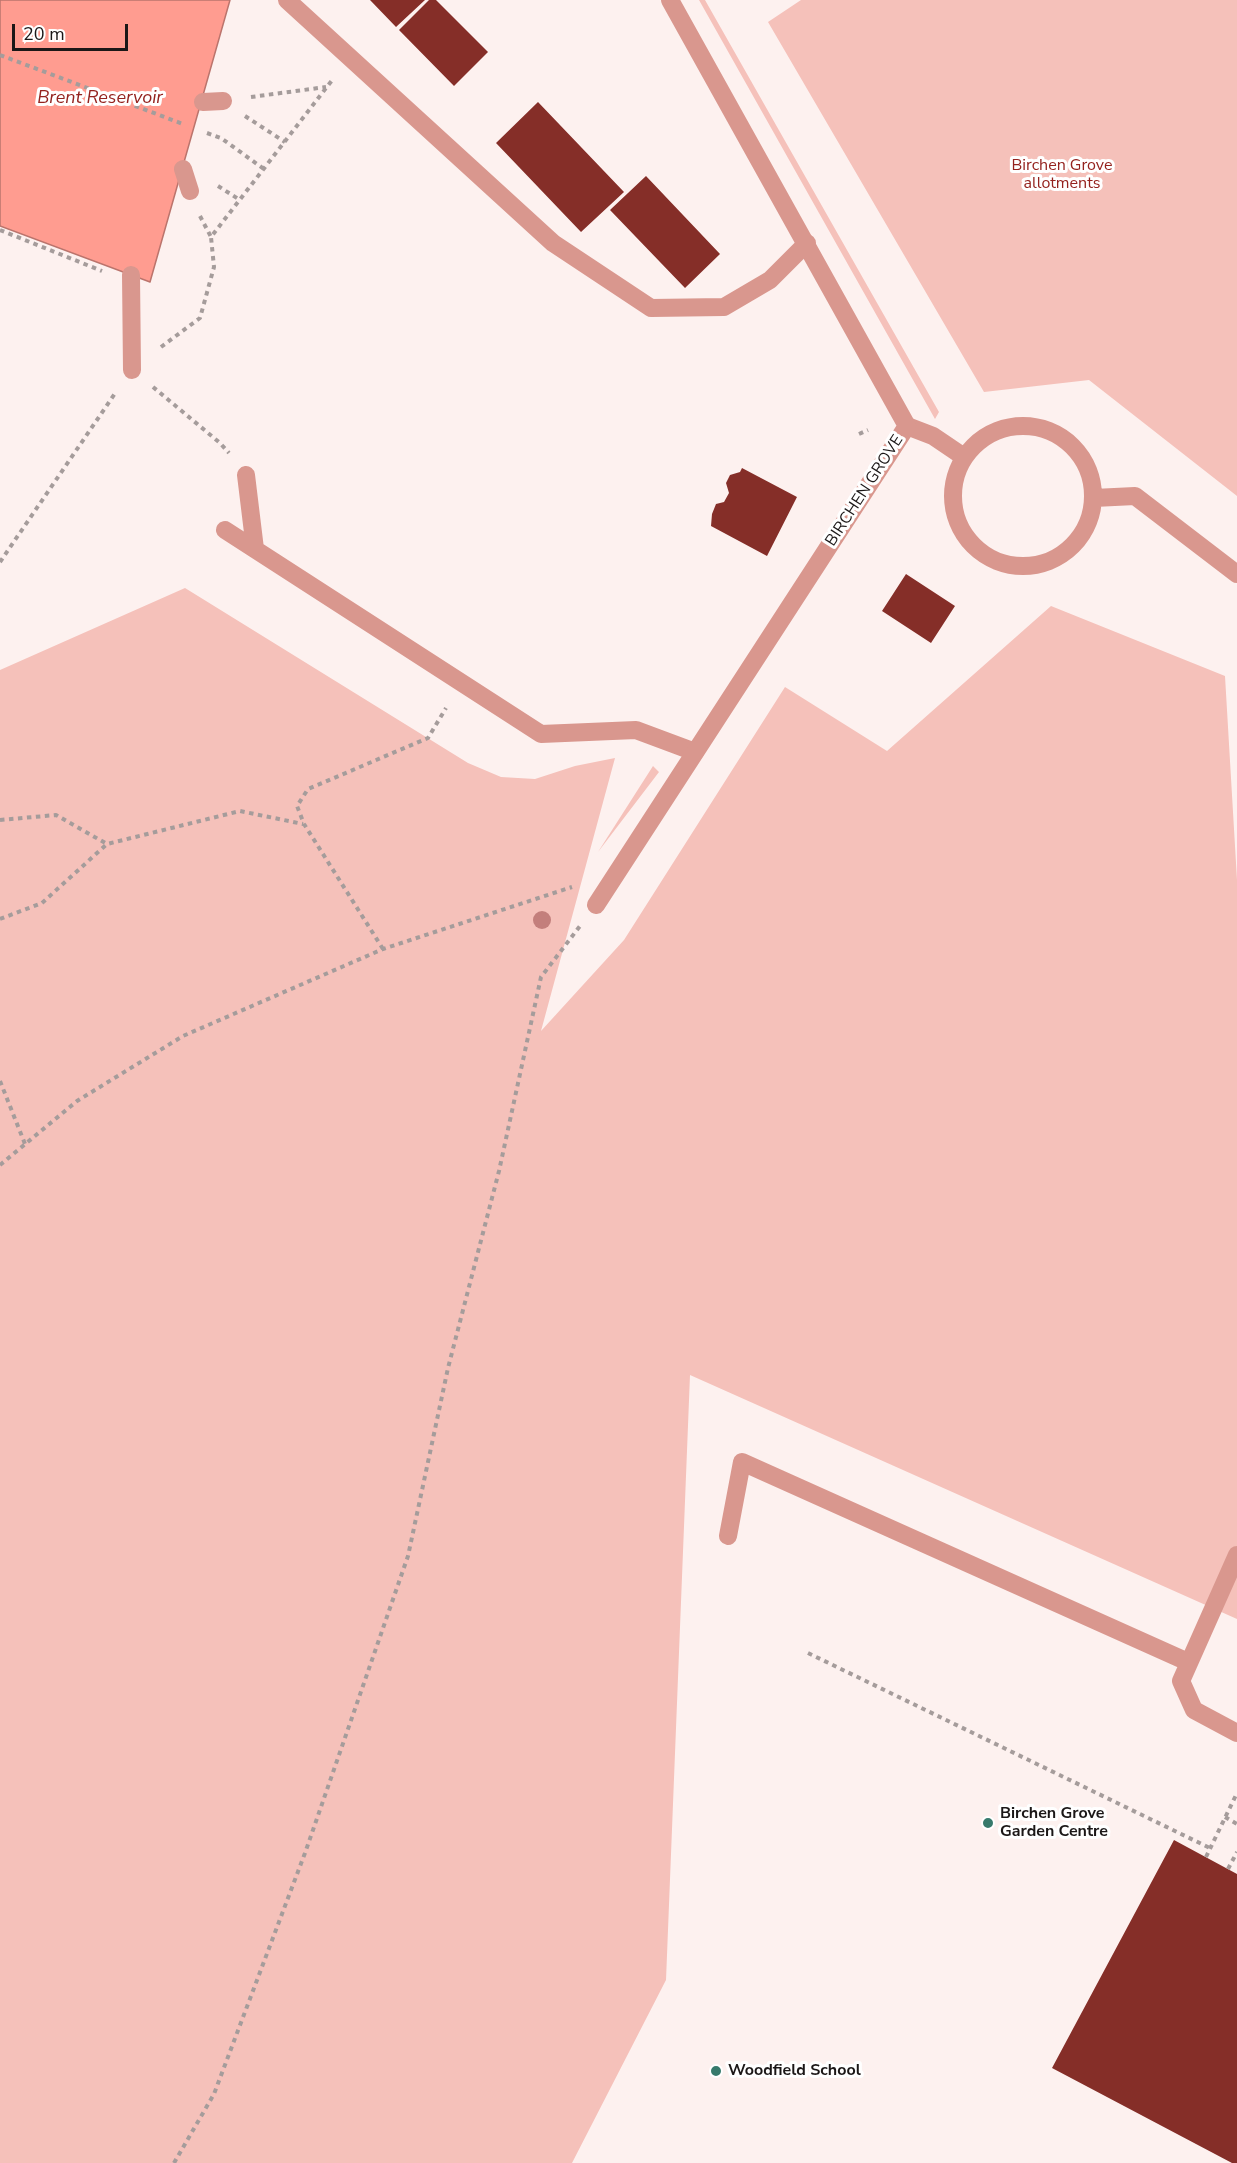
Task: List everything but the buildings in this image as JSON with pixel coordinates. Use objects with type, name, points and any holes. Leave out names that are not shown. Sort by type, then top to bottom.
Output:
[{"type":"street","points":[[287,0],[553,243],[651,308],[724,307],[770,280],[807,243]]},
{"type":"street","name":"BIRCHEN GROVE","points":[[596,905],[907,426],[670,0]]},
{"type":"street","points":[[202,102],[223,101]]},
{"type":"street","points":[[183,169],[190,191]]},
{"type":"street","points":[[131,279],[132,370]]},
{"type":"street","points":[[907,426],[933,436],[964,457]]},
{"type":"street","points":[[1010,426],[1031,426],[1052,431],[1069,442],[1083,458],[1091,477],[1094,498],[1089,520],[1078,540],[1061,556],[1040,565],[1017,567],[994,561],[975,549],[961,530],[953,509],[953,486],[964,457],[991,433],[1010,426]]},
{"type":"street","points":[[246,475],[255,549]]},
{"type":"street","points":[[1094,498],[1135,496],[1237,574]]},
{"type":"street","points":[[225,530],[541,734],[636,730],[696,752]]},
{"type":"street","points":[[728,1536],[742,1462],[1188,1662]]},
{"type":"street","points":[[1237,1555],[1181,1682],[1194,1710],[1237,1733]]},
{"type":"path","points":[[0,55],[188,126]]},
{"type":"path","points":[[0,562],[132,370],[200,318],[214,267],[211,237],[350,57]]},
{"type":"path","points":[[223,101],[327,87]]},
{"type":"path","points":[[223,101],[285,142]]},
{"type":"path","points":[[199,130],[221,138],[264,169]]},
{"type":"path","points":[[0,230],[131,279]]},
{"type":"path","points":[[132,370],[220,443],[246,475]]},
{"type":"path","points":[[383,949],[304,824],[297,806],[308,789],[428,738],[460,682]]},
{"type":"path","points":[[0,919],[42,903],[107,844],[240,811],[304,824]]},
{"type":"path","points":[[0,820],[56,815],[107,844]]},
{"type":"path","points":[[0,1165],[77,1101],[183,1036],[383,949],[576,886]]},
{"type":"path","points":[[174,2163],[214,2094],[305,1853],[408,1556],[448,1368],[499,1170],[541,977],[596,905]]},
{"type":"path","points":[[0,1081],[25,1144]]},
{"type":"path","points":[[808,1653],[1210,1848]]},
{"type":"path","points":[[1206,1857],[1237,1793]]},
{"type":"path","points":[[1225,1817],[1237,1824]]},
{"type":"path","points":[[1228,1869],[1237,1852]]},
{"type":"green space","points":[[699,0],[705,0],[939,412],[935,419]]},
{"type":"green space","name":"Birchen Grove allotments","points":[[801,0],[1237,0],[1237,496],[1089,380],[984,392],[768,22]]},
{"type":"green space","points":[[185,588],[468,763],[501,777],[535,779],[575,766],[615,758],[541,1031],[624,940],[785,687],[887,751],[1051,606],[1225,676],[1237,880],[1237,1619],[690,1375],[666,1980],[572,2163],[0,2163],[0,670]]},
{"type":"green space","points":[[653,766],[659,772],[598,852]]},
{"type":"water","name":"Brent Reservoir","points":[[0,0],[230,0],[150,282],[0,226]]},
{"type":"place","name":"Birchen Grove Garden Centre","points":[[988,1823]]},
{"type":"place","name":"Woodfield School","points":[[716,2071]]}]
